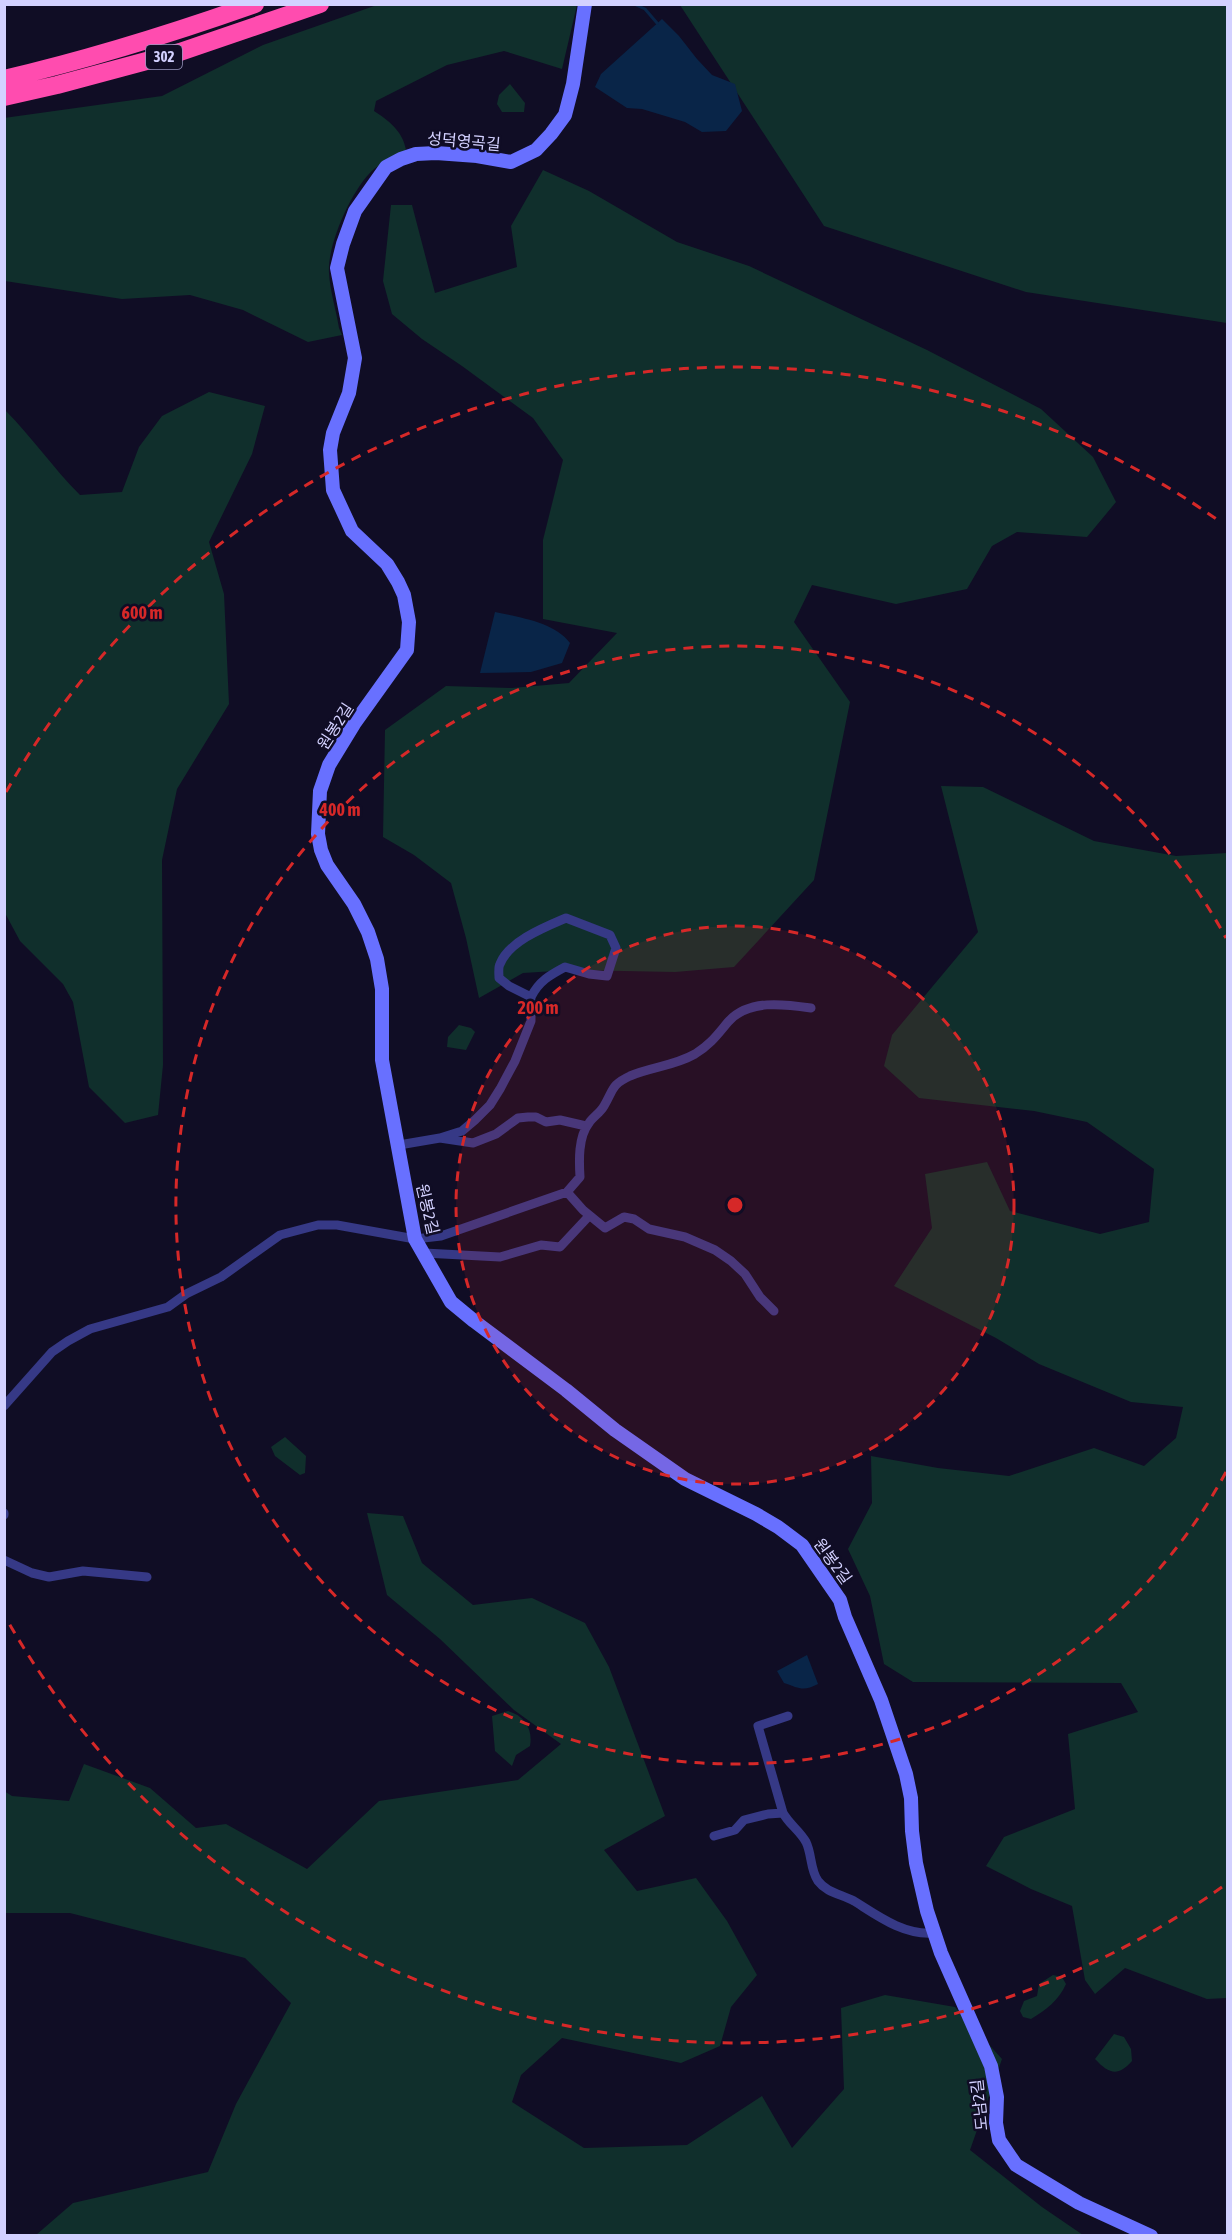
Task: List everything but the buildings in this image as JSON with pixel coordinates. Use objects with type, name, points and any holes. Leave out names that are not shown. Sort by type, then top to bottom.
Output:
[{"type":"highway","name":"302","points":[[4,79],[172,34],[255,4]]},
{"type":"highway","name":"302","points":[[4,97],[180,52],[320,4]]},
{"type":"main road","name":"성덕영곡길","points":[[352,343],[337,268],[355,211],[371,186],[386,167],[416,154],[477,156],[511,162],[536,150],[560,125],[565,115],[573,84],[585,4]]},
{"type":"main road","name":"원봉2길","points":[[352,343],[355,358],[353,377],[333,433],[330,450],[333,490],[352,531],[367,548],[387,564],[398,582],[404,595],[409,622],[407,650],[354,724],[329,765],[320,791],[318,834],[327,865],[354,904],[368,932],[376,959],[382,989],[382,1060],[415,1239],[442,1290],[451,1302],[495,1338],[566,1390],[615,1430],[685,1479],[756,1514],[802,1545],[840,1600],[845,1617],[881,1700],[906,1774],[911,1798],[916,1863],[933,1933]]},
{"type":"main road","name":"도남2길","points":[[933,1933],[991,2066],[997,2097],[996,2123],[999,2140],[1006,2152],[1016,2164],[1078,2203],[1151,2235]]},
{"type":"street","points":[[399,1145],[440,1138],[462,1131],[490,1105],[515,1061],[531,1021],[531,997],[536,988],[547,977],[565,967],[589,974],[607,976],[616,948],[610,935],[566,918],[540,929],[514,945],[500,964],[499,978],[531,997]]},
{"type":"street","points":[[4,1406],[52,1352],[68,1341],[90,1329],[168,1307],[186,1294],[221,1276],[280,1235],[318,1225],[337,1225],[415,1239],[441,1236],[567,1192],[580,1177],[579,1156],[586,1126],[603,1108],[614,1084],[694,1054],[717,1037],[728,1021],[741,1011],[765,1005],[811,1008]]},
{"type":"street","points":[[440,1138],[473,1143],[496,1134],[518,1118],[528,1117],[536,1117],[546,1122],[560,1120],[586,1126]]},
{"type":"street","points":[[567,1192],[589,1216],[605,1227],[624,1217],[634,1219],[649,1229],[685,1237],[715,1250],[745,1274],[760,1297],[774,1311]]},
{"type":"street","points":[[424,1253],[500,1257],[541,1245],[560,1247],[589,1216]]},
{"type":"street","points":[[4,1560],[32,1573],[49,1577],[83,1571],[147,1577]]},
{"type":"street","points":[[788,1716],[758,1726],[783,1813],[806,1843],[817,1879],[824,1887],[852,1900],[894,1925],[913,1931],[933,1933]]},
{"type":"street","points":[[714,1836],[735,1830],[744,1820],[783,1813]]},
{"type":"green space","points":[[377,5],[577,5],[562,69],[504,51],[447,65],[376,101],[374,111],[398,132],[406,150],[374,169],[357,189],[342,218],[332,248],[329,273],[342,335],[308,342],[243,310],[190,295],[122,299],[5,281],[4,118],[162,96],[263,45]]},
{"type":"green space","points":[[680,5],[1227,5],[1227,323],[1026,292],[824,226]]},
{"type":"green space","points":[[510,84],[525,103],[524,112],[502,112],[497,104],[499,95]]},
{"type":"green space","points":[[543,170],[589,191],[677,242],[749,266],[927,350],[1041,409],[1093,457],[1116,502],[1087,537],[1017,532],[992,546],[967,589],[896,604],[812,585],[794,622],[850,702],[814,880],[734,967],[675,972],[571,970],[523,973],[479,998],[451,883],[414,855],[383,837],[385,730],[446,686],[512,688],[569,683],[617,633],[543,619],[543,540],[563,460],[533,418],[422,339],[392,314],[383,281],[391,205],[412,205],[435,293],[517,267],[511,226]]},
{"type":"green space","points":[[209,392],[265,406],[252,454],[209,542],[224,594],[229,704],[177,789],[162,860],[163,1065],[158,1115],[125,1123],[89,1087],[73,1002],[63,984],[20,941],[5,913],[5,410],[80,495],[122,492],[139,447],[162,416]]},
{"type":"green space","points":[[941,786],[983,787],[1094,841],[1176,856],[1227,853],[1227,1998],[1207,1999],[1125,1968],[1095,1994],[1085,1980],[1072,1906],[1031,1889],[986,1866],[1004,1837],[1075,1809],[1068,1734],[1138,1712],[1121,1683],[913,1682],[884,1664],[870,1596],[848,1549],[872,1503],[871,1456],[938,1468],[1009,1476],[1094,1448],[1144,1466],[1176,1438],[1183,1407],[1131,1402],[1039,1364],[996,1338],[894,1286],[932,1228],[925,1174],[987,1162],[1010,1211],[1100,1234],[1149,1222],[1154,1169],[1087,1122],[1034,1111],[919,1098],[884,1066],[892,1035],[978,932]]},
{"type":"green space","points":[[459,1025],[471,1028],[475,1032],[466,1050],[447,1047],[448,1037]]},
{"type":"green space","points":[[285,1437],[306,1456],[305,1473],[300,1475],[275,1456],[271,1447]]},
{"type":"green space","points":[[367,1513],[403,1516],[422,1563],[473,1605],[532,1598],[585,1623],[609,1667],[665,1816],[604,1850],[637,1891],[696,1878],[727,1921],[757,1975],[731,2007],[720,2046],[681,2063],[562,2038],[521,2075],[512,2102],[584,2148],[687,2145],[762,2096],[792,2148],[844,2089],[841,2008],[885,1995],[955,2007],[1002,2059],[970,2150],[1042,2207],[1083,2235],[36,2235],[73,2203],[208,2172],[236,2104],[291,2003],[245,1958],[70,1913],[5,1913],[4,1791],[12,1796],[69,1801],[84,1764],[150,1788],[196,1828],[226,1824],[307,1869],[379,1801],[518,1780],[561,1744],[514,1710],[440,1639],[387,1595]]},
{"type":"green space","points":[[508,1711],[519,1716],[527,1724],[531,1740],[530,1746],[516,1755],[512,1766],[495,1751],[492,1716]]},
{"type":"green space","points":[[1053,1975],[1062,1977],[1066,1984],[1060,1995],[1031,2019],[1023,2017],[1020,2011],[1024,2001],[1037,1996],[1039,1984]]},
{"type":"green space","points":[[1114,2034],[1124,2037],[1131,2049],[1132,2061],[1122,2070],[1114,2072],[1095,2059]]},
{"type":"water","points":[[662,19],[712,75],[735,84],[742,111],[726,131],[702,132],[685,122],[642,109],[627,108],[595,87],[601,74]]},
{"type":"water","points":[[495,612],[546,625],[563,636],[570,643],[562,663],[531,672],[480,673]]},
{"type":"water","points":[[807,1655],[818,1684],[805,1689],[784,1683],[777,1671]]},
{"type":"waterway","points":[[634,4],[645,9],[657,23]]}]
